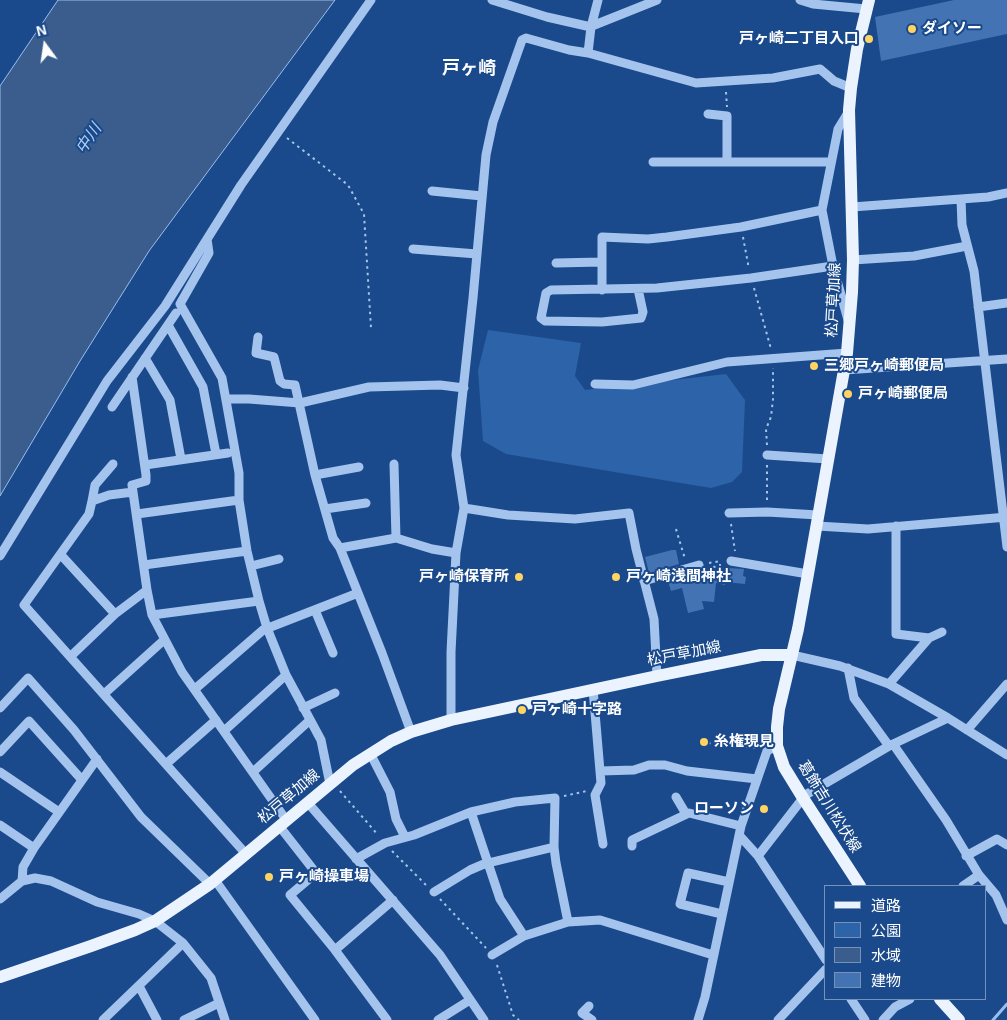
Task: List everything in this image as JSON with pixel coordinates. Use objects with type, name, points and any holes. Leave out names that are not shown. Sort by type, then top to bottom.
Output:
[{"type":"main road","name":"松戸草加線","points":[[0,977],[92,946],[155,921],[212,882],[370,753],[412,732],[451,720],[657,676],[761,655],[792,655],[846,353],[852,260],[851,88],[868,5]]},
{"type":"main road","name":"葛飾吉川松伏線","points":[[792,655],[779,709],[774,748],[802,797],[859,885]]},
{"type":"main road","points":[[941,1000],[959,1020]]},
{"type":"street","points":[[0,556],[107,381],[165,306],[241,185],[371,0]]},
{"type":"street","points":[[492,0],[547,18],[592,27],[657,0]]},
{"type":"street","points":[[588,53],[598,0]]},
{"type":"street","points":[[800,0],[813,4],[868,5]]},
{"type":"street","points":[[451,720],[451,652],[456,553],[464,508],[456,455],[487,148],[493,122],[522,40],[526,38],[549,46],[588,53],[696,83],[786,76],[820,68],[834,81],[851,88]]},
{"type":"street","points":[[849,322],[833,266],[822,210],[838,129],[850,110]]},
{"type":"street","points":[[708,114],[727,116],[727,162]]},
{"type":"street","points":[[653,162],[831,162]]},
{"type":"street","points":[[432,190],[482,196]]},
{"type":"street","points":[[852,207],[988,197],[1007,193]]},
{"type":"street","points":[[961,199],[962,225],[974,272],[1005,517],[1007,547]]},
{"type":"street","points":[[602,290],[602,237],[648,239],[676,236],[741,228],[822,210]]},
{"type":"street","points":[[207,239],[209,254],[180,304],[222,378],[239,473],[239,500],[247,551],[259,601],[267,628],[286,675],[321,740],[331,783]]},
{"type":"street","points":[[852,260],[914,256],[967,246]]},
{"type":"street","points":[[413,249],[477,254]]},
{"type":"street","points":[[556,262],[601,262]]},
{"type":"street","points":[[638,289],[643,312],[641,318],[602,322],[545,321],[541,318],[546,292],[551,290],[638,289],[751,278],[833,266]]},
{"type":"street","points":[[978,307],[1007,303]]},
{"type":"street","points":[[112,407],[176,313]]},
{"type":"street","points":[[168,325],[203,387],[216,454]]},
{"type":"street","points":[[258,337],[256,353],[274,357],[280,380],[284,384],[295,385],[315,476],[333,538],[340,548],[412,732]]},
{"type":"street","points":[[130,350],[145,359],[170,400],[181,459]]},
{"type":"street","points":[[595,384],[633,385],[728,362],[846,353]]},
{"type":"street","points":[[844,370],[1007,359]]},
{"type":"street","points":[[132,377],[146,465],[146,481],[132,485],[152,615],[182,672],[253,772],[316,873],[290,895],[335,950],[387,1020]]},
{"type":"street","points":[[227,399],[300,403],[369,386],[440,385],[464,388]]},
{"type":"street","points":[[146,465],[228,453]]},
{"type":"street","points":[[767,455],[828,459]]},
{"type":"street","points":[[113,464],[95,485],[89,514],[24,605],[246,854]]},
{"type":"street","points":[[394,464],[396,538]]},
{"type":"street","points":[[315,476],[359,467]]},
{"type":"street","points":[[92,501],[109,495],[133,492]]},
{"type":"street","points":[[137,514],[239,500]]},
{"type":"street","points":[[325,509],[366,502]]},
{"type":"street","points":[[464,508],[508,515],[576,519],[629,513],[654,619],[657,676]]},
{"type":"street","points":[[730,513],[767,512],[868,528],[1005,517]]},
{"type":"street","points":[[896,526],[896,634],[929,638]]},
{"type":"street","points":[[340,548],[396,538],[432,549],[456,553]]},
{"type":"street","points":[[144,565],[247,551]]},
{"type":"street","points":[[61,555],[115,614]]},
{"type":"street","points":[[251,566],[279,559]]},
{"type":"street","points":[[733,561],[808,574]]},
{"type":"street","points":[[644,581],[699,565]]},
{"type":"street","points":[[70,656],[115,614],[147,590]]},
{"type":"street","points":[[195,689],[263,630],[358,593]]},
{"type":"street","points":[[152,615],[259,601]]},
{"type":"street","points":[[315,610],[333,653]]},
{"type":"street","points":[[889,684],[929,638],[942,632]]},
{"type":"street","points":[[104,694],[164,640]]},
{"type":"street","points":[[792,655],[848,668],[889,684],[1007,755]]},
{"type":"street","points":[[848,668],[854,698],[946,820],[966,856],[996,895],[1007,920]]},
{"type":"street","points":[[224,731],[286,675]]},
{"type":"street","points":[[0,708],[28,678],[74,730],[141,817],[212,882],[315,1020]]},
{"type":"street","points":[[968,730],[1007,684]]},
{"type":"street","points":[[593,690],[601,772],[601,783],[595,795],[603,844]]},
{"type":"street","points":[[304,708],[335,693]]},
{"type":"street","points":[[758,856],[802,797],[891,745],[948,718]]},
{"type":"street","points":[[166,764],[216,720]]},
{"type":"street","points":[[253,772],[310,720]]},
{"type":"street","points":[[0,752],[28,721],[82,780]]},
{"type":"street","points":[[698,1020],[740,831],[767,752],[774,748]]},
{"type":"street","points":[[370,753],[390,792],[396,819],[404,837]]},
{"type":"street","points":[[22,881],[23,867],[34,848],[97,759]]},
{"type":"street","points":[[601,772],[634,770],[649,765],[665,765],[687,771],[757,779]]},
{"type":"street","points":[[0,772],[59,812]]},
{"type":"street","points":[[356,859],[386,844],[471,812],[515,802],[555,798],[554,847],[568,922]]},
{"type":"street","points":[[676,798],[686,814]]},
{"type":"street","points":[[308,803],[440,954],[484,1020]]},
{"type":"street","points":[[471,812],[500,899],[524,936]]},
{"type":"street","points":[[632,846],[632,840],[689,813],[740,831],[824,957]]},
{"type":"street","points":[[0,825],[34,848]]},
{"type":"street","points":[[966,856],[997,839],[1007,845]]},
{"type":"street","points":[[434,892],[470,870],[488,863],[554,847]]},
{"type":"street","points":[[722,914],[680,904],[688,874],[729,882]]},
{"type":"street","points":[[964,885],[979,875]]},
{"type":"street","points":[[0,899],[22,881],[35,878],[51,881],[97,902],[139,914],[155,921],[183,943],[211,978],[225,1020]]},
{"type":"street","points":[[335,950],[392,900]]},
{"type":"street","points":[[492,955],[524,936],[568,922],[600,920],[713,955]]},
{"type":"street","points":[[103,1020],[183,943]]},
{"type":"street","points":[[778,1020],[824,971]]},
{"type":"street","points":[[139,986],[157,1020]]},
{"type":"street","points":[[438,1020],[470,1000]]},
{"type":"street","points":[[852,1000],[865,1020]]},
{"type":"street","points":[[883,1020],[895,1007],[908,1000]]},
{"type":"street","points":[[184,1020],[220,1003]]},
{"type":"street","points":[[589,1006],[582,1012],[592,1020]]},
{"type":"path","points":[[726,82],[727,116]]},
{"type":"path","points":[[279,132],[348,185],[364,214],[371,328]]},
{"type":"path","points":[[699,565],[720,561],[733,561],[735,545],[730,513]]},
{"type":"path","points":[[676,528],[688,568]]},
{"type":"path","points":[[713,567],[720,566],[720,561]]},
{"type":"path","points":[[708,743],[774,748]]},
{"type":"path","points":[[331,783],[386,844],[465,924],[495,958],[513,1015],[518,1020]]},
{"type":"path","points":[[555,798],[598,789]]},
{"type":"green space","points":[[488,330],[581,343],[575,376],[585,390],[726,374],[745,400],[742,472],[732,482],[711,488],[506,454],[483,441],[478,370]]},
{"type":"water","name":"中川","points":[[58,0],[335,0],[149,251],[80,361],[0,496],[0,86]]},
{"type":"building","points":[[954,0],[1007,0],[1007,34],[881,61],[875,17]]},
{"type":"building","points":[[676,550],[679,564],[649,573],[645,557]]},
{"type":"building","points":[[728,568],[744,569],[745,584],[725,582],[725,585],[716,583],[714,602],[702,601],[704,609],[688,613],[682,588],[671,591],[668,581],[682,576],[684,584],[706,582],[707,574],[710,571],[728,574]]},
{"type":"waterway","points":[[993,1020],[1007,1004]]},
{"type":"place","name":"ダイソー","points":[[912,29]]},
{"type":"place","name":"戸ヶ崎二丁目入口","points":[[869,39]]},
{"type":"place","name":"三郷戸ヶ崎郵便局","points":[[814,366]]},
{"type":"place","name":"戸ヶ崎郵便局","points":[[848,394]]},
{"type":"place","name":"戸ヶ崎保育所","points":[[519,577]]},
{"type":"place","name":"戸ヶ崎浅間神社","points":[[616,577]]},
{"type":"place","name":"戸ヶ崎十字路","points":[[522,710]]},
{"type":"place","name":"糸権現見","points":[[704,742]]},
{"type":"place","name":"ローソン","points":[[764,809]]},
{"type":"place","name":"戸ヶ崎操車場","points":[[269,877]]},
{"type":"district","name":"戸ヶ崎","points":[[469,69]]}]
